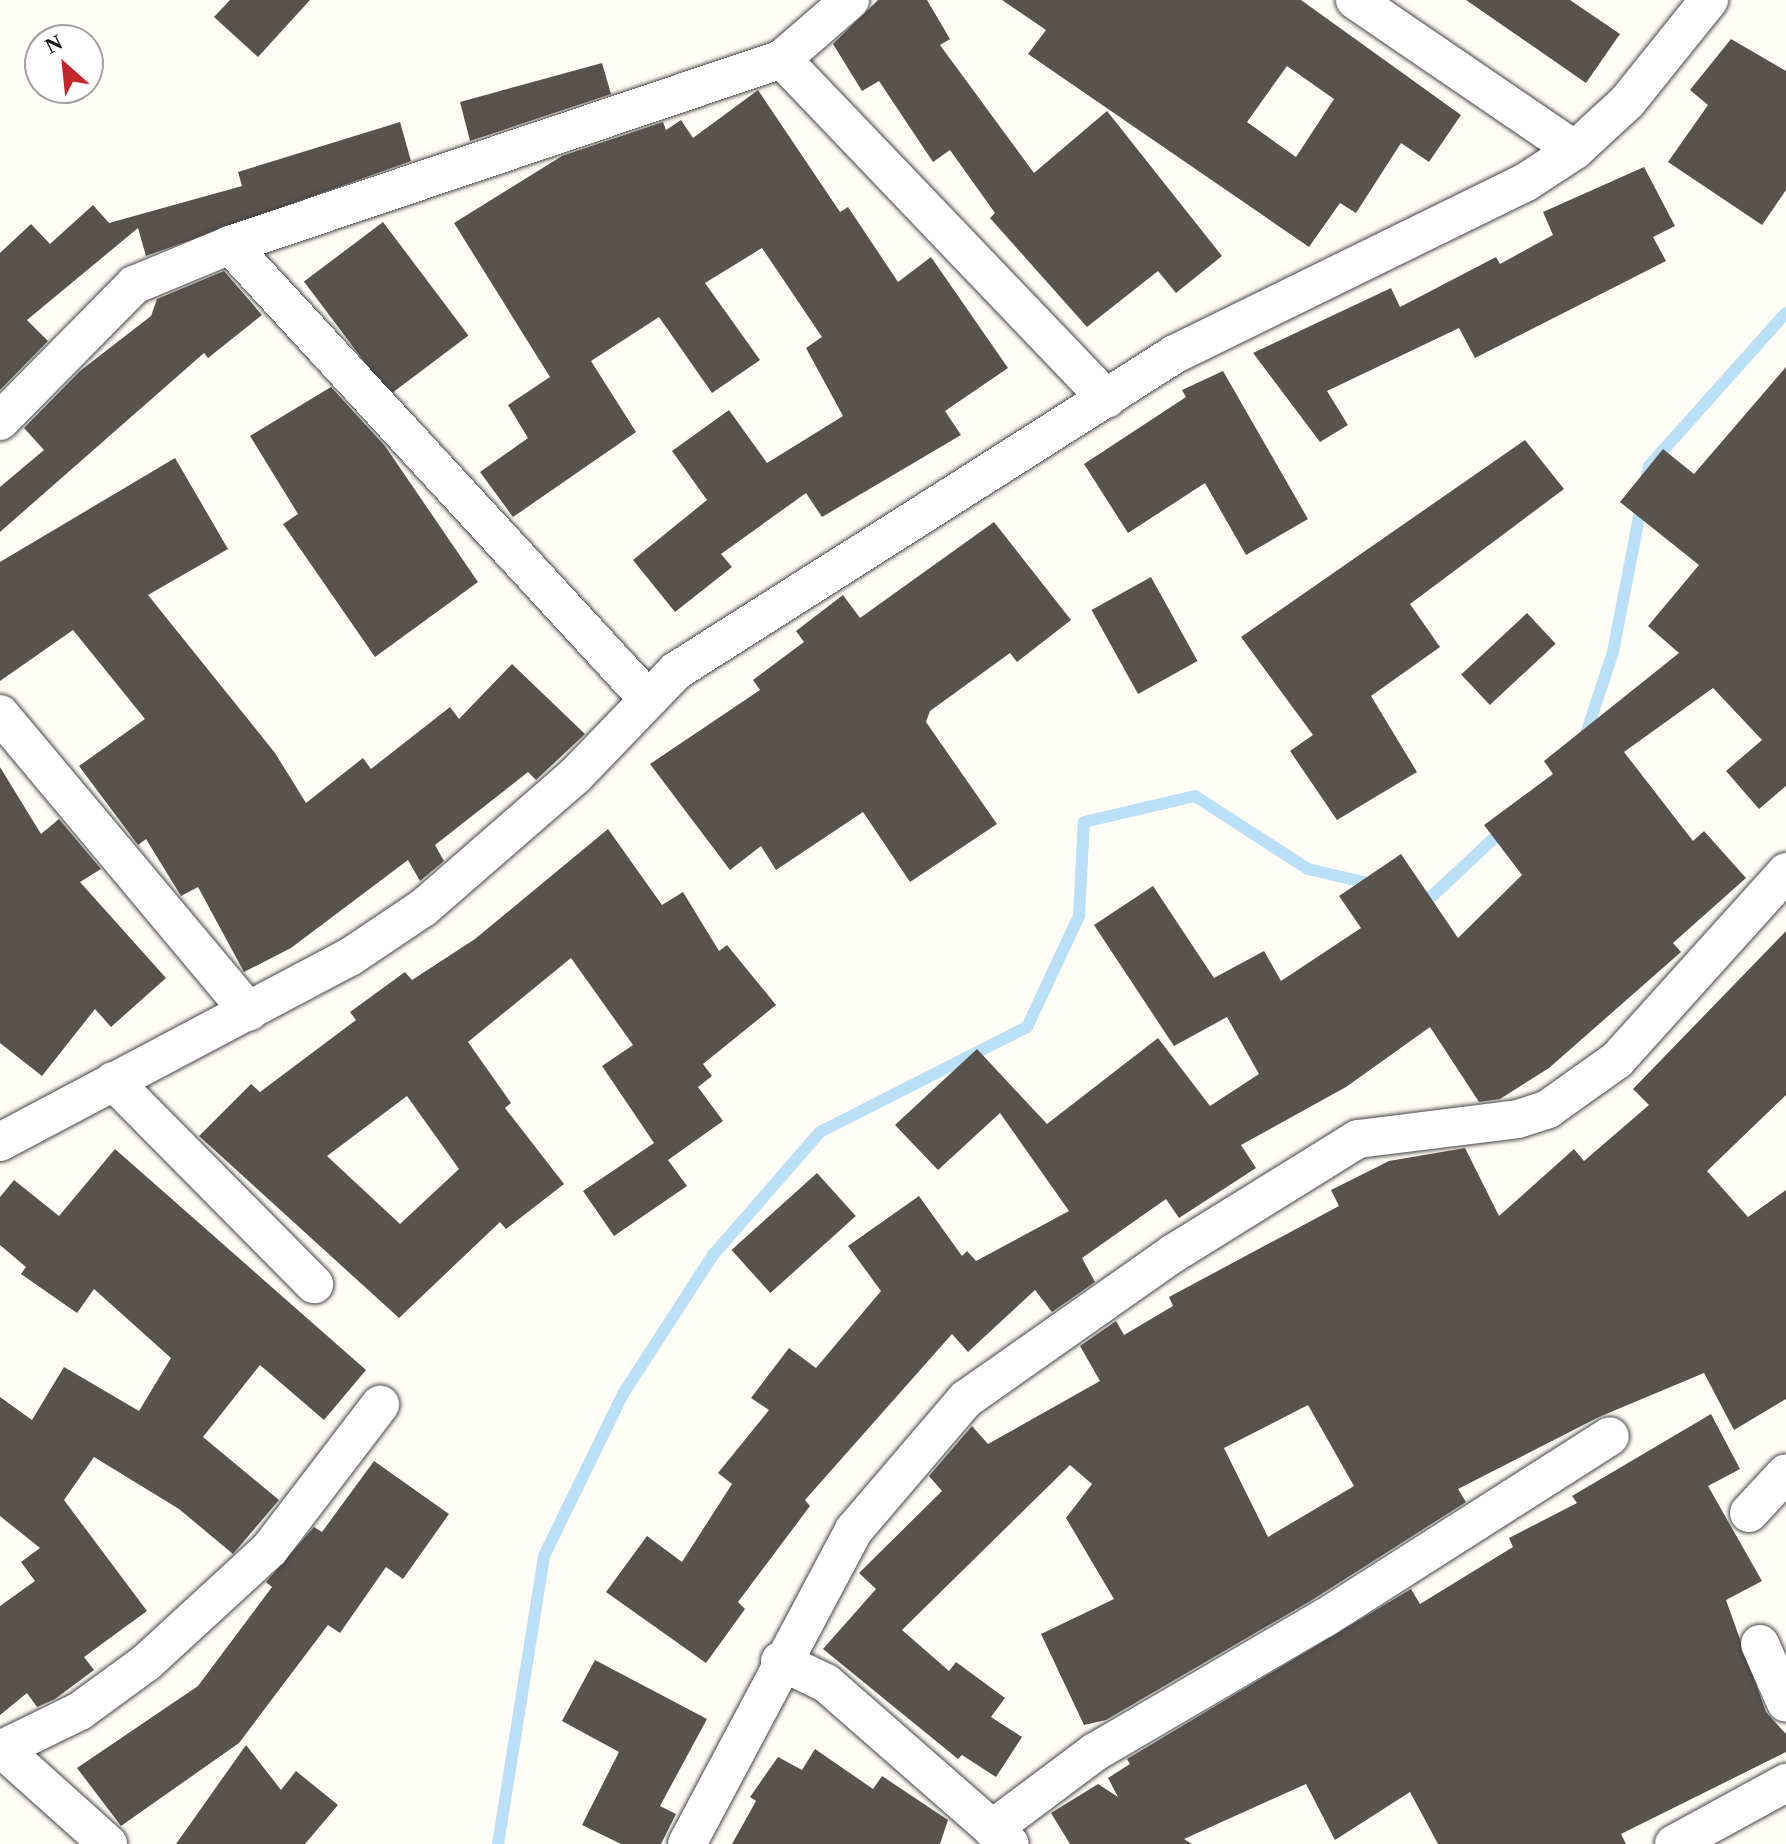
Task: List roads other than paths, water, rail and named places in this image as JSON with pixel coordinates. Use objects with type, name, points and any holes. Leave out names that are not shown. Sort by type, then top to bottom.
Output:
[{"type":"street","points":[[0,421],[134,285],[230,245],[782,59],[850,0]]},
{"type":"street","points":[[1355,0],[1575,150]]},
{"type":"street","points":[[0,1142],[350,957],[476,868],[646,697],[740,629],[1107,399],[1268,303],[1467,211],[1575,150],[1627,102],[1709,0]]},
{"type":"street","points":[[782,59],[1107,399]]},
{"type":"street","points":[[230,245],[646,697]]},
{"type":"street","points":[[0,714],[249,1012]]},
{"type":"street","points":[[687,1844],[780,1661],[854,1530],[966,1399],[1174,1253],[1358,1139],[1518,1119],[1548,1109],[1617,1060],[1786,872]]},
{"type":"street","points":[[113,1081],[314,1284]]},
{"type":"street","points":[[108,1844],[1,1749],[80,1711],[147,1662],[269,1550],[380,1405]]},
{"type":"street","points":[[780,1661],[826,1683],[1001,1836],[1095,1752],[1323,1619],[1610,1436]]},
{"type":"street","points":[[1749,1513],[1786,1473]]},
{"type":"street","points":[[1760,1644],[1786,1703]]},
{"type":"street","points":[[1674,1844],[1786,1783]]},
{"type":"waterway","points":[[1646,480],[1649,466],[1786,313]]},
{"type":"waterway","points":[[1584,740],[1613,652],[1642,502]]},
{"type":"waterway","points":[[498,1844],[544,1556],[623,1394],[713,1255],[820,1132],[1027,1027],[1079,916],[1084,822],[1195,796],[1308,869],[1376,885]]},
{"type":"waterway","points":[[1417,895],[1430,898],[1506,827]]}]
